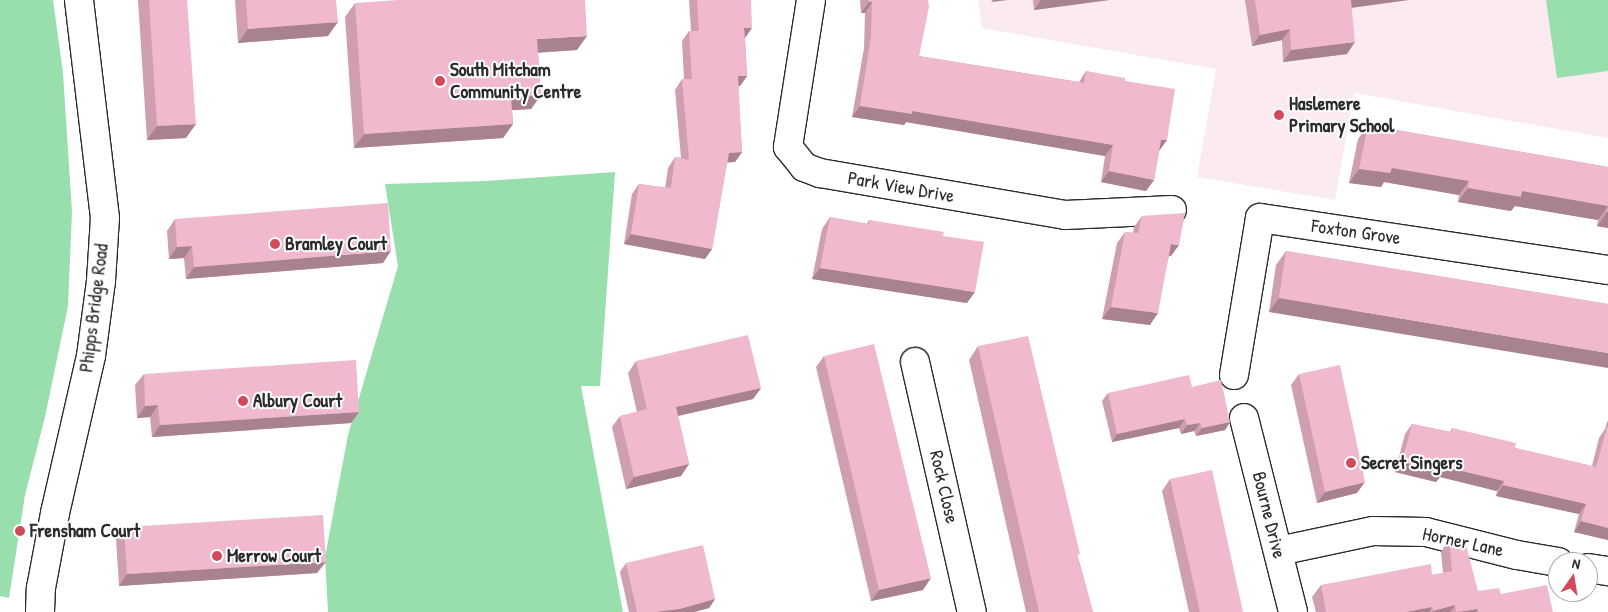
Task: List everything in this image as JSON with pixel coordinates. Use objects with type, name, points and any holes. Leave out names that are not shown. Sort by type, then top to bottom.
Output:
[{"type":"street","name":"Phipps Bridge Road","points":[[40,612],[41,588],[55,513],[91,356],[105,218],[80,0]]},
{"type":"street","name":"Park View Drive","points":[[811,0],[788,147],[804,167],[820,173],[1064,215],[1172,210]]},
{"type":"street","name":"Foxton Grove","points":[[1234,375],[1260,218],[1608,270]]},
{"type":"street","name":"Rock Close","points":[[915,362],[970,612]]},
{"type":"street","name":"Bourne Drive","points":[[1244,418],[1279,550],[1293,612]]},
{"type":"street","name":"Horner Lane","points":[[1279,550],[1373,531],[1426,532],[1548,560]]},
{"type":"shaded area","name":"Haslemere Primary School","points":[[978,0],[1608,0],[1608,138],[1354,93],[1335,200],[1197,177],[1216,69],[982,28]]},
{"type":"green space","points":[[0,0],[53,0],[63,73],[72,212],[68,306],[45,417],[25,495],[9,598],[0,596]]},
{"type":"green space","points":[[1546,0],[1608,0],[1608,71],[1557,78]]},
{"type":"green space","points":[[615,172],[600,386],[581,386],[623,612],[328,612],[325,557],[348,435],[398,266],[385,184],[486,181]]},
{"type":"building","points":[[149,0],[187,0],[196,124],[157,126]]},
{"type":"building","points":[[246,0],[336,0],[338,22],[248,29]]},
{"type":"building","name":"South Mitcham Community Centre","points":[[399,0],[585,0],[587,36],[537,39],[541,95],[511,97],[513,124],[364,134],[355,3]]},
{"type":"building","points":[[697,0],[751,0],[752,28],[744,28],[747,76],[738,76],[742,152],[729,153],[712,249],[631,234],[639,184],[671,188],[675,157],[689,160],[682,79],[692,79],[689,31],[699,31]]},
{"type":"building","points":[[868,0],[928,0],[929,7],[919,56],[1084,83],[1086,71],[1125,78],[1125,81],[1175,89],[1167,140],[1161,140],[1154,180],[1109,171],[1113,145],[912,111],[912,114],[860,106],[871,37],[872,2]]},
{"type":"building","name":"Haslemere Primary School","points":[[1255,0],[1351,0],[1355,42],[1291,50],[1290,29],[1260,35]]},
{"type":"building","points":[[1368,125],[1608,167],[1608,206],[1522,191],[1521,197],[1468,188],[1469,181],[1392,168],[1390,173],[1359,169]]},
{"type":"building","name":"Bramley Court","points":[[388,203],[391,251],[194,267],[192,246],[177,247],[175,219]]},
{"type":"building","points":[[1185,213],[1179,245],[1171,244],[1158,313],[1111,307],[1125,232],[1138,233],[1142,216]]},
{"type":"building","points":[[830,217],[869,224],[869,220],[944,232],[943,236],[984,242],[975,292],[820,268]]},
{"type":"building","points":[[1286,251],[1608,304],[1608,353],[1279,298]]},
{"type":"building","points":[[748,335],[761,388],[676,407],[689,464],[634,477],[620,416],[647,409],[636,361]]},
{"type":"building","points":[[1028,336],[1080,554],[1077,555],[1093,612],[1039,612],[978,346]]},
{"type":"building","points":[[874,344],[931,578],[879,590],[824,356]]},
{"type":"building","name":"Albury Court","points":[[356,360],[359,412],[160,425],[158,405],[145,406],[144,374]]},
{"type":"building","points":[[1340,365],[1365,482],[1325,492],[1299,374]]},
{"type":"building","points":[[1189,375],[1192,387],[1221,380],[1230,422],[1202,428],[1200,423],[1187,425],[1185,419],[1117,434],[1108,393]]},
{"type":"building","points":[[1412,424],[1452,432],[1452,428],[1516,443],[1515,448],[1596,467],[1608,427],[1608,528],[1581,521],[1586,504],[1503,485],[1504,481],[1445,467],[1444,472],[1402,462]]},
{"type":"building","points":[[1212,470],[1243,612],[1200,612],[1170,479]]},
{"type":"building","name":"Merrow Court","points":[[323,515],[326,562],[127,574],[124,527]]},
{"type":"building","points":[[1449,540],[1466,545],[1478,591],[1499,588],[1501,594],[1547,585],[1548,602],[1551,602],[1553,612],[1478,612],[1478,609],[1456,612],[1455,605],[1433,611],[1432,607],[1406,612],[1326,612],[1321,585],[1431,564],[1432,575],[1452,571]]},
{"type":"building","points":[[703,545],[715,599],[680,609],[637,612],[626,563]]},
{"type":"place","name":"South Mitcham Community Centre","points":[[440,81]]},
{"type":"place","name":"Haslemere Primary School","points":[[1279,115]]},
{"type":"place","name":"Bramley Court","points":[[275,244]]},
{"type":"place","name":"Albury Court","points":[[243,401]]},
{"type":"place","name":"Secret Singers","points":[[1351,463]]},
{"type":"place","name":"Frensham Court","points":[[20,531]]},
{"type":"place","name":"Merrow Court","points":[[217,556]]}]
